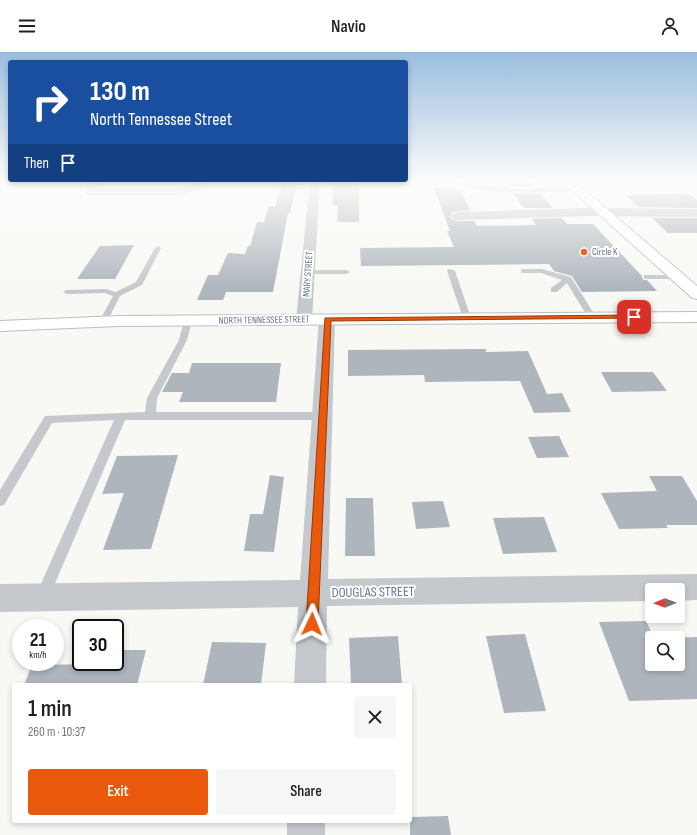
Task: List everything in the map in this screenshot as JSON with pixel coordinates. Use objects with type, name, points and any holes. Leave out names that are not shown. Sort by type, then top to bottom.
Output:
[{"type":"main road","points":[[608,217],[697,294]]},
{"type":"main road","name":"NORTH TENNESSEE STREET","points":[[0,326],[103,322],[316,319],[697,317]]},
{"type":"street","name":"MARY STREET","points":[[310,683],[322,416],[316,319],[308,272],[312,217]]},
{"type":"street","name":"DOUGLAS STREET","points":[[0,598],[697,587]]},
{"type":"street","points":[[306,823],[306,835]]},
{"type":"lane","points":[[103,322],[117,295],[139,283],[158,248]]},
{"type":"lane","points":[[451,271],[466,318]]},
{"type":"lane","points":[[524,271],[542,271],[568,279],[592,317]]},
{"type":"lane","points":[[308,272],[346,272]]},
{"type":"lane","points":[[647,277],[678,277]]},
{"type":"lane","points":[[554,290],[568,279]]},
{"type":"lane","points":[[67,292],[106,291],[117,295]]},
{"type":"lane","points":[[150,416],[152,398],[183,340],[188,321]]},
{"type":"lane","points":[[0,501],[49,419],[121,416],[322,416]]},
{"type":"lane","points":[[42,598],[121,416]]},
{"type":"building","points":[[266,217],[287,217],[273,292],[226,292],[223,300],[197,300],[208,275],[218,275],[228,253],[245,254],[248,246],[250,246],[257,222],[264,222]]},
{"type":"building","points":[[337,217],[359,217],[359,222],[337,222]]},
{"type":"building","points":[[445,217],[450,217],[453,220],[457,221],[475,221],[477,226],[536,225],[532,219],[562,218],[567,224],[593,224],[642,276],[643,280],[647,280],[657,291],[582,292],[572,276],[554,271],[549,264],[361,266],[360,248],[454,247],[447,231],[450,231]]},
{"type":"building","points":[[652,218],[697,218],[697,233],[668,233]]},
{"type":"building","points":[[134,245],[115,279],[77,279],[100,246]]},
{"type":"building","points":[[486,349],[486,352],[528,351],[547,394],[562,393],[571,412],[534,413],[520,381],[425,382],[424,375],[348,376],[348,350]]},
{"type":"building","points":[[192,363],[281,363],[276,402],[179,402],[183,392],[162,392],[172,373],[189,373]]},
{"type":"building","points":[[601,372],[653,372],[667,391],[612,392]]},
{"type":"building","points":[[559,436],[569,457],[537,458],[528,437]]},
{"type":"building","points":[[178,455],[151,549],[103,550],[124,493],[102,494],[117,456]]},
{"type":"building","points":[[270,475],[284,477],[274,552],[244,551],[250,514],[263,514]]},
{"type":"building","points":[[649,476],[682,476],[697,501],[697,525],[666,525],[668,528],[619,529],[601,493],[657,491]]},
{"type":"building","points":[[346,498],[373,498],[375,556],[345,556]]},
{"type":"building","points":[[443,501],[450,527],[416,529],[412,502]]},
{"type":"building","points":[[544,517],[557,552],[503,554],[493,518]]},
{"type":"building","points":[[645,621],[645,623],[647,623],[651,631],[645,631],[645,671],[685,671],[685,638],[697,637],[697,699],[629,701],[599,622]]},
{"type":"building","points":[[525,634],[546,711],[504,713],[486,636]]},
{"type":"building","points":[[398,636],[402,683],[351,683],[349,638]]},
{"type":"building","points":[[212,642],[266,643],[261,683],[203,683]]},
{"type":"building","points":[[124,650],[146,650],[138,683],[25,683],[30,671],[64,671],[64,665],[72,664],[72,671],[124,671]]},
{"type":"building","points":[[448,816],[451,835],[410,835],[410,823],[412,823],[412,817]]},
{"type":"place","name":"Circle K","points":[[584,252]]},
{"type":"route","points":[[312,624],[327,319],[634,317]]}]
